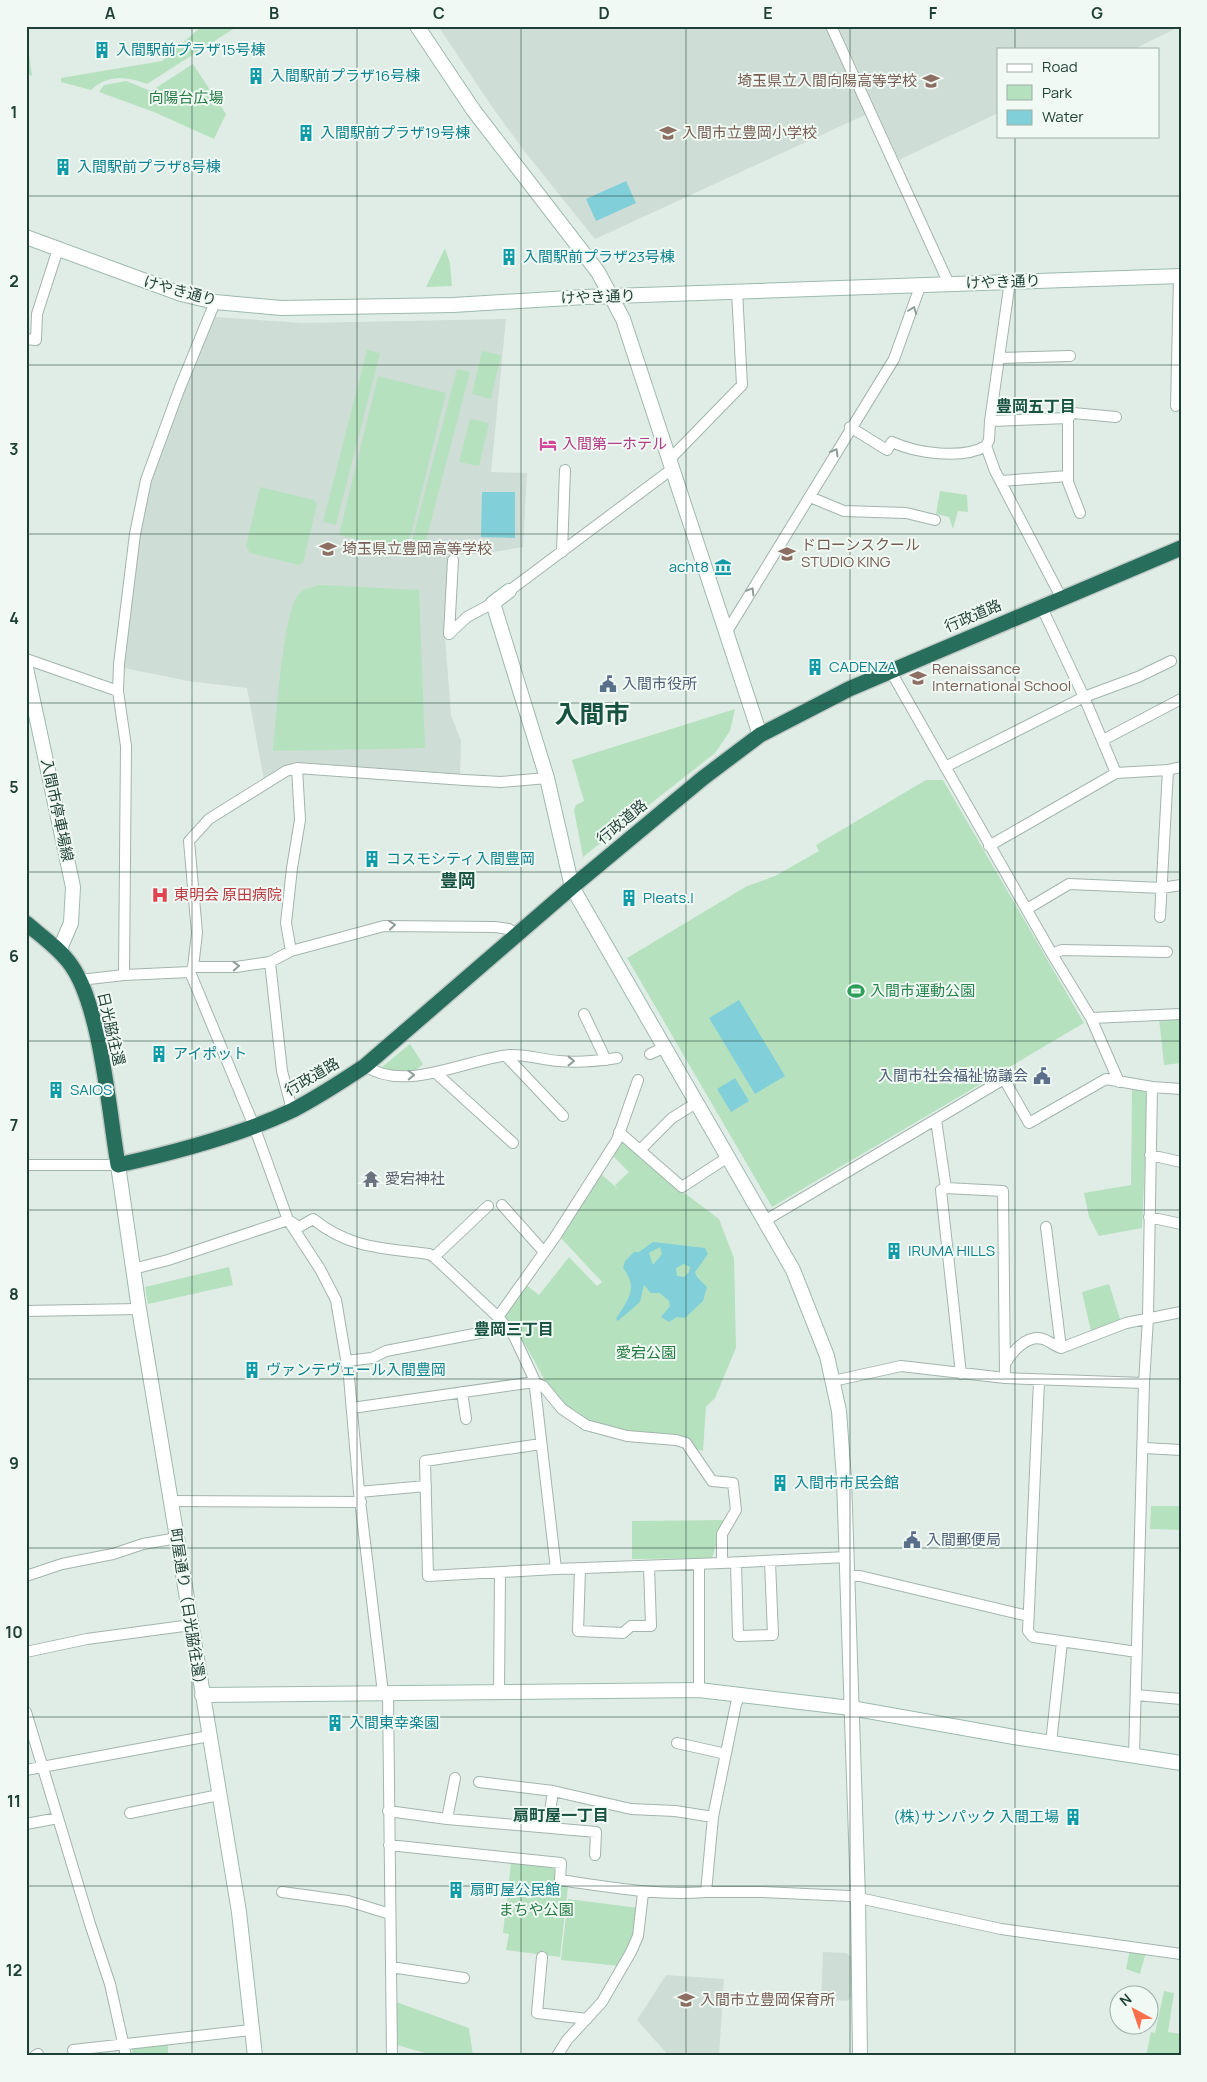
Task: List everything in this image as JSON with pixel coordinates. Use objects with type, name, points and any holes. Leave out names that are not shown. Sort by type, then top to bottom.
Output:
[{"type":"highway","name":"行政道路","points":[[118,1165],[254,1126],[292,1110],[365,1066],[572,887],[703,778],[760,735],[816,705],[890,670],[1181,549]]},
{"type":"highway","name":"日光脇往還","points":[[26,923],[59,951],[80,980],[92,1014],[118,1165]]},
{"type":"street","points":[[417,26],[474,111],[582,250],[611,296],[629,336],[760,735]]},
{"type":"street","points":[[831,26],[949,284]]},
{"type":"street","name":"けやき通り","points":[[26,237],[165,289],[216,302],[308,308],[453,304],[921,284],[1180,276]]},
{"type":"street","points":[[26,339],[36,340],[37,314],[58,249]]},
{"type":"street","points":[[1176,406],[1180,276]]},
{"type":"street","points":[[850,427],[886,450],[892,442],[910,451],[938,454],[979,450],[986,446],[989,440],[1010,281]]},
{"type":"street","points":[[726,633],[810,497],[850,427],[894,359],[921,284]]},
{"type":"street","points":[[452,560],[449,634],[467,617],[493,603],[562,552],[671,465],[742,385],[737,291]]},
{"type":"street","points":[[124,975],[126,746],[118,691],[119,664],[135,534],[146,480],[179,390],[216,302]]},
{"type":"street","points":[[999,358],[1070,356]]},
{"type":"street","points":[[990,421],[1068,418],[1073,413],[1116,417]]},
{"type":"street","points":[[1068,418],[1068,482],[1080,513]]},
{"type":"street","points":[[986,446],[1062,599]]},
{"type":"street","points":[[562,552],[565,470]]},
{"type":"street","points":[[1002,481],[1068,476]]},
{"type":"street","points":[[810,497],[844,511],[906,513],[935,520]]},
{"type":"street","points":[[493,603],[547,778],[572,887],[663,1048],[789,1262],[808,1303],[827,1356],[841,1428],[858,1898],[860,2056]]},
{"type":"street","points":[[1041,606],[1084,697],[1116,773]]},
{"type":"street","points":[[26,659],[118,691]]},
{"type":"street","points":[[945,767],[1084,697],[1138,677],[1171,661]]},
{"type":"street","name":"入間市停車場線","points":[[26,668],[73,887],[71,923],[59,951]]},
{"type":"street","points":[[890,670],[989,846],[1091,1018],[1120,1082]]},
{"type":"street","points":[[1103,740],[1181,699]]},
{"type":"street","points":[[989,846],[1116,773],[1168,770],[1181,767]]},
{"type":"street","points":[[392,2056],[385,1693],[360,1497],[352,1408],[336,1300],[320,1269],[288,1220],[254,1126],[192,970],[197,933],[189,841],[200,826],[218,812],[286,771],[296,768],[501,782],[547,778]]},
{"type":"street","points":[[291,951],[286,923],[300,820],[296,768]]},
{"type":"street","points":[[1160,917],[1168,770]]},
{"type":"street","points":[[1026,909],[1069,884],[1162,888],[1181,885]]},
{"type":"street","points":[[80,980],[270,962],[291,951],[366,930],[403,924],[495,926],[509,929],[516,935]]},
{"type":"street","points":[[1052,954],[1062,950],[1167,952]]},
{"type":"street","points":[[270,962],[282,1071],[292,1110]]},
{"type":"street","points":[[365,1066],[373,1072],[384,1074],[436,1073],[464,1064],[506,1056],[561,1061],[611,1059],[584,1014]]},
{"type":"street","points":[[1091,1018],[1181,1014]]},
{"type":"street","points":[[650,1054],[663,1048]]},
{"type":"street","points":[[506,1056],[563,1116]]},
{"type":"street","points":[[436,1073],[513,1143]]},
{"type":"street","points":[[766,1220],[1004,1078],[1029,1122],[1106,1079],[1152,1088],[1181,1089]]},
{"type":"street","points":[[346,1361],[372,1358],[386,1351],[495,1330],[617,1140],[638,1080]]},
{"type":"street","points":[[1134,1756],[1144,1448],[1144,1383],[1148,1318],[1152,1088]]},
{"type":"street","points":[[640,1150],[672,1118],[696,1103]]},
{"type":"street","points":[[936,1120],[946,1188]]},
{"type":"street","points":[[619,1132],[682,1187],[728,1157]]},
{"type":"street","points":[[1150,1155],[1181,1162]]},
{"type":"street","points":[[26,1166],[118,1165]]},
{"type":"street","name":"町屋通り（日光脇往還）","points":[[118,1165],[170,1501],[239,1912],[255,2056]]},
{"type":"street","points":[[961,1374],[941,1190],[946,1188],[1003,1191],[1005,1378]]},
{"type":"street","points":[[502,1205],[544,1252]]},
{"type":"street","points":[[434,1257],[488,1206]]},
{"type":"street","points":[[1149,1217],[1181,1224]]},
{"type":"street","points":[[288,1220],[298,1227],[313,1219],[341,1239],[367,1246],[429,1254],[514,1336],[534,1382],[556,1569]]},
{"type":"street","points":[[133,1269],[168,1260],[288,1220]]},
{"type":"street","points":[[1046,1227],[1062,1348]]},
{"type":"street","points":[[26,1311],[139,1309]]},
{"type":"street","points":[[1004,1365],[1017,1348],[1030,1340],[1042,1339],[1062,1348],[1126,1323],[1181,1312]]},
{"type":"street","points":[[833,1381],[900,1366],[1039,1381],[1144,1383]]},
{"type":"street","points":[[1039,1381],[1028,1631],[1033,1637],[1137,1652]]},
{"type":"street","points":[[352,1408],[534,1382],[543,1386],[562,1409],[586,1425],[627,1436],[676,1440],[686,1443],[712,1481],[733,1483],[736,1510],[722,1534],[722,1563]]},
{"type":"street","points":[[462,1392],[466,1419]]},
{"type":"street","points":[[541,1444],[425,1461],[428,1576],[500,1574],[556,1569],[770,1562],[847,1557]]},
{"type":"street","points":[[1144,1448],[1181,1450]]},
{"type":"street","points":[[170,1501],[360,1497],[426,1486]]},
{"type":"street","points":[[26,1576],[62,1564],[113,1554],[143,1544],[177,1538]]},
{"type":"street","points":[[736,1563],[738,1636],[773,1635],[770,1562]]},
{"type":"street","points":[[699,1564],[699,1690]]},
{"type":"street","points":[[580,1569],[578,1631],[623,1633],[630,1626],[651,1626],[649,1566]]},
{"type":"street","points":[[499,1692],[500,1574]]},
{"type":"street","points":[[847,1576],[860,1576],[1028,1616]]},
{"type":"street","points":[[26,1652],[96,1638],[191,1625]]},
{"type":"street","points":[[1051,1743],[1062,1642]]},
{"type":"street","points":[[202,1696],[699,1690],[741,1693],[851,1708],[1051,1743],[1181,1762]]},
{"type":"street","points":[[706,1892],[713,1817],[736,1704],[741,1693]]},
{"type":"street","points":[[1136,1696],[1181,1699]]},
{"type":"street","points":[[26,1712],[110,1984],[126,2056]]},
{"type":"street","points":[[26,1770],[209,1736]]},
{"type":"street","points":[[677,1743],[726,1754]]},
{"type":"street","points":[[447,1819],[455,1778]]},
{"type":"street","points":[[478,1782],[553,1791],[631,1809],[675,1811],[713,1817]]},
{"type":"street","points":[[548,1826],[553,1791]]},
{"type":"street","points":[[130,1813],[219,1796]]},
{"type":"street","points":[[388,1811],[447,1819],[548,1826],[596,1832],[595,1855]]},
{"type":"street","points":[[26,1824],[58,1818]]},
{"type":"street","points":[[389,1845],[561,1863],[560,1880],[643,1893],[803,1893],[858,1898],[1001,1929],[1181,1954]]},
{"type":"street","points":[[282,1892],[348,1900],[390,1914]]},
{"type":"street","points":[[557,2056],[567,2040],[610,1992],[635,1944],[643,1893]]},
{"type":"street","points":[[542,1957],[537,2013],[587,2018]]},
{"type":"street","points":[[391,1967],[464,1978]]},
{"type":"street","points":[[73,2050],[251,2030]]},
{"type":"shaded area","name":"入間市立豊岡小学校","points":[[438,26],[827,26],[867,114],[595,239],[525,152],[490,104]]},
{"type":"shaded area","name":"埼玉県立入間向陽高等学校","points":[[838,26],[1181,26],[1136,48],[997,48],[997,113],[899,160]]},
{"type":"shaded area","name":"埼玉県立豊岡高等学校","points":[[215,317],[303,323],[506,319],[491,472],[527,473],[523,547],[481,554],[450,555],[445,637],[451,715],[461,741],[460,774],[295,762],[264,780],[247,688],[188,681],[124,668],[129,611],[143,516],[155,470],[187,383]]},
{"type":"shaded area","points":[[823,1952],[846,1953],[851,1957],[851,1998],[847,2001],[821,1999]]},
{"type":"shaded area","name":"入間市立豊岡保育所","points":[[666,1975],[724,1979],[719,2056],[669,2056],[637,2020]]},
{"type":"green space","points":[[202,26],[238,26],[147,84],[132,79],[118,78],[104,81],[91,90],[61,82],[61,78],[162,61]]},
{"type":"green space","points":[[26,47],[28,47],[32,76],[26,74]]},
{"type":"green space","name":"向陽台広場","points":[[193,64],[226,114],[214,139],[154,112],[99,92],[104,85],[126,81],[151,91]]},
{"type":"green space","points":[[445,248],[450,263],[452,286],[426,287]]},
{"type":"green space","points":[[367,350],[380,353],[336,525],[323,522]]},
{"type":"green space","points":[[482,351],[501,355],[491,399],[472,394]]},
{"type":"green space","points":[[457,369],[470,372],[425,544],[412,541]]},
{"type":"green space","points":[[378,376],[446,393],[407,551],[339,535]]},
{"type":"green space","points":[[470,419],[489,423],[479,466],[459,462]]},
{"type":"green space","points":[[260,487],[314,500],[317,504],[303,563],[299,565],[250,553],[246,546]]},
{"type":"green space","points":[[940,491],[967,495],[968,512],[958,511],[953,529],[949,517],[936,514]]},
{"type":"green space","points":[[320,585],[419,590],[425,748],[273,751],[278,693],[293,604],[301,592]]},
{"type":"green space","points":[[735,709],[730,731],[715,753],[583,857],[574,810],[576,805],[584,801],[572,760]]},
{"type":"green space","name":"入間市運動公園","points":[[926,780],[943,780],[1084,1023],[772,1207],[627,958],[747,886],[775,876],[819,851],[816,845]]},
{"type":"green space","points":[[1181,1017],[1181,1063],[1164,1065],[1159,1018]]},
{"type":"green space","points":[[410,1044],[423,1064],[415,1071],[385,1070],[382,1067]]},
{"type":"green space","points":[[1132,1089],[1148,1091],[1142,1228],[1099,1236],[1089,1217],[1084,1193],[1131,1185]]},
{"type":"green space","name":"愛宕公園","points":[[625,1141],[682,1191],[719,1219],[734,1258],[736,1348],[715,1398],[706,1407],[703,1451],[607,1427],[588,1421],[572,1412],[555,1396],[523,1342],[504,1320],[504,1314],[525,1284],[539,1295],[569,1257],[597,1286],[602,1282],[560,1237],[601,1174],[618,1189],[615,1185],[629,1172],[612,1155],[620,1142]]},
{"type":"green space","points":[[229,1267],[233,1285],[148,1304],[145,1287]]},
{"type":"green space","points":[[1109,1284],[1120,1319],[1091,1331],[1082,1292]]},
{"type":"green space","points":[[1151,1506],[1181,1506],[1181,1530],[1150,1529]]},
{"type":"green space","points":[[724,1520],[712,1558],[632,1559],[632,1521]]},
{"type":"green space","name":"まちや公園","points":[[511,1863],[553,1867],[556,1871],[555,1885],[568,1886],[560,1957],[506,1950],[509,1934],[503,1933]]},
{"type":"green space","points":[[568,1899],[639,1908],[636,1934],[620,1966],[561,1960]]},
{"type":"green space","points":[[1130,1949],[1146,1952],[1140,1974],[1126,1969]]},
{"type":"green space","points":[[1164,1991],[1174,1993],[1168,2032],[1181,2034],[1181,2056],[1146,2056],[1151,2034],[1160,2034],[1160,2010]]},
{"type":"green space","points":[[396,2002],[469,2028],[473,2056],[436,2056],[397,2045]]},
{"type":"green space","points":[[168,2044],[168,2056],[133,2056],[132,2049]]},
{"type":"water","points":[[626,181],[636,203],[596,221],[586,199]]},
{"type":"water","points":[[482,492],[515,492],[515,538],[481,537]]},
{"type":"water","points":[[739,1000],[785,1076],[755,1094],[709,1018]]},
{"type":"water","points":[[735,1078],[749,1101],[731,1112],[717,1089]]},
{"type":"water","points":[[653,1242],[705,1248],[708,1254],[695,1272],[697,1277],[707,1287],[703,1301],[685,1318],[677,1317],[669,1322],[661,1317],[670,1306],[669,1301],[660,1293],[651,1293],[644,1285],[640,1302],[618,1321],[616,1319],[628,1300],[631,1288],[628,1275],[623,1268],[625,1261],[634,1252],[639,1252]],"holes":[[[660,1247],[662,1254],[653,1265],[649,1253]],[[684,1264],[690,1267],[689,1272],[684,1277],[677,1276],[676,1268]]]},
{"type":"place","name":"入間駅前プラザ15号棟","points":[[102,50]]},
{"type":"place","name":"入間駅前プラザ16号棟","points":[[256,76]]},
{"type":"place","name":"埼玉県立入間向陽高等学校","points":[[931,81]]},
{"type":"place","name":"入間駅前プラザ19号棟","points":[[306,133]]},
{"type":"place","name":"入間市立豊岡小学校","points":[[668,133]]},
{"type":"place","name":"入間駅前プラザ8号棟","points":[[63,167]]},
{"type":"place","name":"入間駅前プラザ23号棟","points":[[509,257]]},
{"type":"place","name":"入間第一ホテル","points":[[548,444]]},
{"type":"place","name":"埼玉県立豊岡高等学校","points":[[328,549]]},
{"type":"place","name":"ドローンスクール STUDIO KING","points":[[787,554]]},
{"type":"place","name":"acht8","points":[[723,567]]},
{"type":"place","name":"CADENZA","points":[[815,667]]},
{"type":"place","name":"Renaissance International School","points":[[918,678]]},
{"type":"place","name":"入間市役所","points":[[608,684]]},
{"type":"place","name":"コスモシティ入間豊岡","points":[[372,859]]},
{"type":"place","name":"東明会 原田病院","points":[[160,895]]},
{"type":"place","name":"Pleats.I","points":[[629,898]]},
{"type":"place","name":"入間市運動公園","points":[[856,991]]},
{"type":"place","name":"アイポット","points":[[159,1054]]},
{"type":"place","name":"入間市社会福祉協議会","points":[[1042,1076]]},
{"type":"place","name":"SAIOS","points":[[56,1090]]},
{"type":"place","name":"愛宕神社","points":[[371,1179]]},
{"type":"place","name":"IRUMA HILLS","points":[[894,1251]]},
{"type":"place","name":"ヴァンテヴェール入間豊岡","points":[[252,1370]]},
{"type":"place","name":"入間市市民会館","points":[[780,1483]]},
{"type":"place","name":"入間郵便局","points":[[912,1540]]},
{"type":"place","name":"入間東幸楽園","points":[[335,1723]]},
{"type":"place","name":"(株)サンパック 入間工場","points":[[1073,1817]]},
{"type":"place","name":"扇町屋公民館","points":[[456,1890]]},
{"type":"place","name":"入間市立豊岡保育所","points":[[686,2000]]},
{"type":"district","name":"豊岡五丁目","points":[[1036,406]]},
{"type":"district","name":"入間市","points":[[592,714]]},
{"type":"district","name":"豊岡","points":[[458,881]]},
{"type":"district","name":"豊岡三丁目","points":[[514,1329]]},
{"type":"district","name":"扇町屋一丁目","points":[[561,1815]]}]
